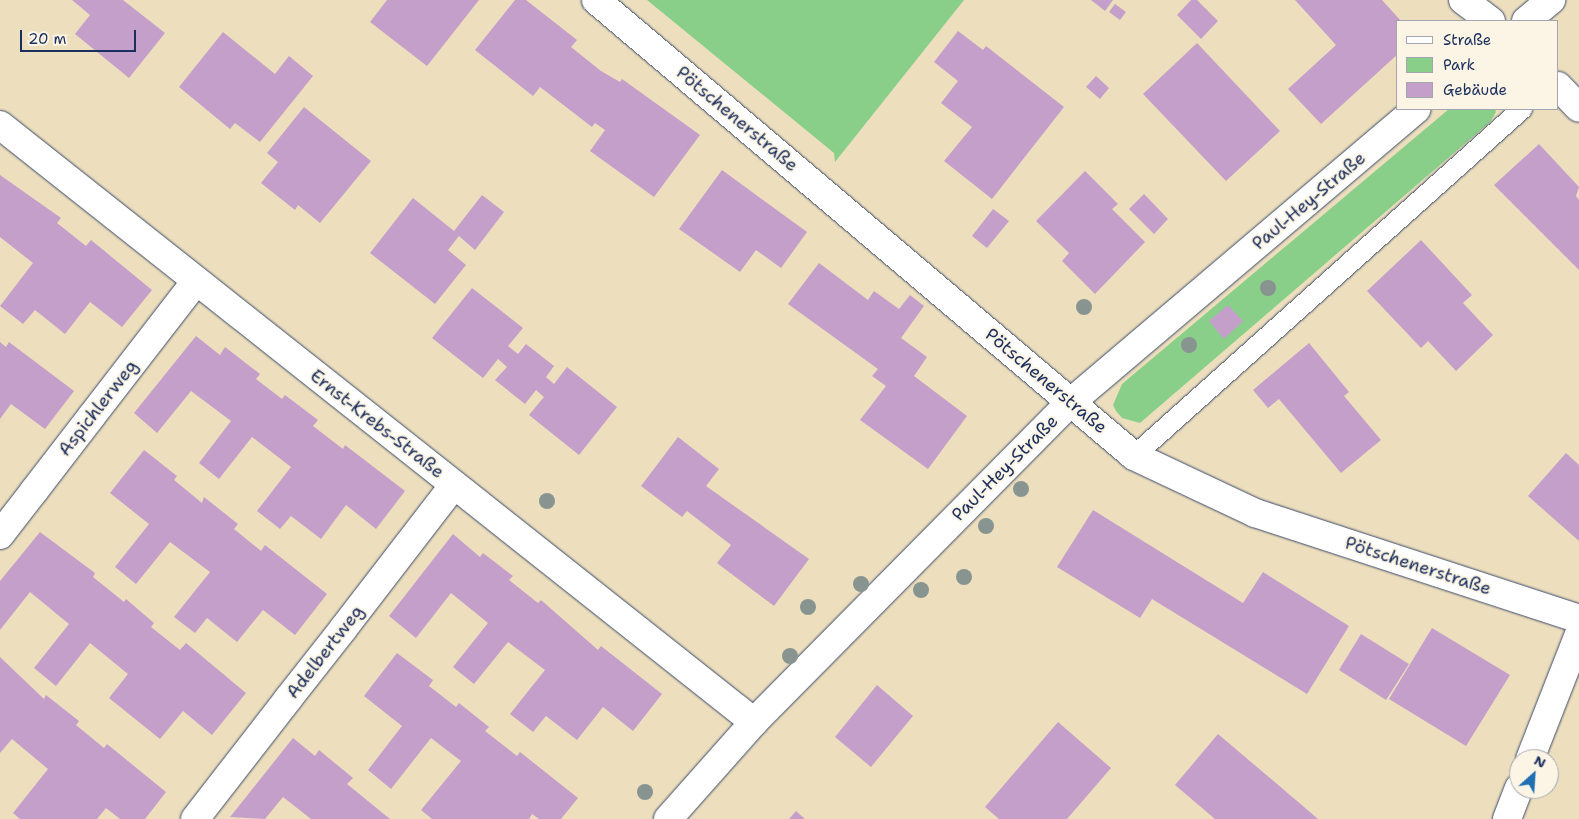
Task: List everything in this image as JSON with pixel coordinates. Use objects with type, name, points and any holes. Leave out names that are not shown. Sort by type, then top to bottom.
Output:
[{"type":"street","name":"Pötschenerstraße","points":[[596,0],[1134,456],[1255,513],[1579,619]]},
{"type":"street","points":[[1463,0],[1489,20]]},
{"type":"street","points":[[1527,20],[1551,0]]},
{"type":"street","points":[[1559,87],[1579,108]]},
{"type":"street","name":"Paul-Hey-Straße","points":[[668,819],[754,722],[1071,402],[1416,110]]},
{"type":"street","name":"Ernst-Krebs-Straße","points":[[0,125],[754,722]]},
{"type":"street","name":"Aspichlerweg","points":[[0,535],[196,280]]},
{"type":"street","name":"Adelbertweg","points":[[195,819],[454,485]]},
{"type":"street","points":[[1534,749],[1579,634]]},
{"type":"street","points":[[1507,819],[1515,799]]},
{"type":"lane","points":[[1134,456],[1521,110]]},
{"type":"green space","points":[[647,0],[964,0],[835,162],[834,153]]},
{"type":"green space","points":[[1448,110],[1495,110],[1490,122],[1140,423],[1122,418],[1113,405],[1122,384]]},
{"type":"building","points":[[72,0],[123,0],[165,33],[129,78],[75,34],[90,15]]},
{"type":"building","points":[[387,0],[479,0],[427,66],[370,22]]},
{"type":"building","points":[[515,0],[526,0],[577,40],[571,47],[601,71],[620,82],[622,79],[700,135],[654,197],[590,151],[605,130],[595,123],[592,127],[540,87],[533,96],[475,50]]},
{"type":"building","points":[[1091,0],[1113,0],[1105,11]]},
{"type":"building","points":[[1191,0],[1197,0],[1218,21],[1201,39],[1177,15]]},
{"type":"building","points":[[1295,0],[1382,0],[1400,20],[1396,20],[1396,56],[1321,124],[1288,89],[1336,45]]},
{"type":"building","points":[[1115,4],[1126,12],[1120,20],[1109,12]]},
{"type":"building","points":[[958,31],[983,50],[986,46],[1064,107],[992,199],[944,161],[972,127],[941,103],[958,81],[934,62]]},
{"type":"building","points":[[223,32],[275,74],[289,56],[313,76],[260,142],[235,123],[230,129],[179,87]]},
{"type":"building","points":[[1197,43],[1280,131],[1226,181],[1143,94]]},
{"type":"building","points":[[1096,76],[1109,88],[1100,99],[1086,87]]},
{"type":"building","points":[[304,107],[371,161],[320,223],[298,205],[295,210],[261,183],[278,162],[267,153]]},
{"type":"building","points":[[1539,144],[1579,187],[1576,196],[1579,200],[1579,270],[1494,185]]},
{"type":"building","points":[[722,170],[807,232],[781,268],[756,250],[740,272],[679,229]]},
{"type":"building","points":[[1085,171],[1118,204],[1112,209],[1145,242],[1095,294],[1062,261],[1069,253],[1036,221]]},
{"type":"building","points":[[0,175],[61,218],[57,223],[86,246],[91,240],[152,290],[122,327],[90,302],[65,334],[35,310],[23,324],[0,306],[33,263],[0,237]]},
{"type":"building","points":[[1144,194],[1168,219],[1154,234],[1129,209]]},
{"type":"building","points":[[482,195],[504,212],[475,250],[459,236],[448,250],[466,265],[435,304],[370,253],[413,198],[454,231]]},
{"type":"building","points":[[993,209],[1009,221],[987,248],[972,236]]},
{"type":"building","points":[[1421,240],[1472,295],[1463,303],[1493,335],[1456,371],[1428,341],[1421,348],[1367,291]]},
{"type":"building","points":[[819,263],[868,300],[874,291],[899,309],[910,295],[924,306],[901,338],[927,357],[914,376],[967,416],[928,469],[860,420],[886,386],[872,376],[878,369],[788,304]]},
{"type":"building","points":[[472,288],[523,328],[508,346],[518,354],[526,344],[554,366],[546,377],[554,384],[567,367],[617,407],[579,455],[529,415],[544,397],[536,390],[525,404],[495,380],[507,367],[498,359],[483,378],[432,338]]},
{"type":"building","points":[[1228,305],[1243,321],[1224,339],[1209,321]]},
{"type":"building","points":[[196,336],[220,355],[225,347],[260,374],[256,379],[282,399],[285,395],[318,420],[313,426],[343,449],[345,445],[405,491],[376,529],[346,505],[321,539],[291,516],[280,529],[257,511],[291,467],[252,437],[219,479],[199,463],[231,421],[191,391],[157,433],[134,413]]},
{"type":"building","points":[[0,342],[6,347],[9,342],[74,391],[45,429],[11,404],[0,419]]},
{"type":"building","points":[[1309,343],[1349,392],[1344,396],[1381,440],[1341,473],[1279,399],[1268,408],[1253,390]]},
{"type":"building","points":[[678,437],[719,469],[706,486],[809,559],[774,606],[717,563],[731,545],[687,511],[682,517],[641,486]]},
{"type":"building","points":[[144,450],[177,476],[174,480],[202,503],[204,497],[238,524],[234,529],[261,551],[265,545],[327,594],[295,635],[263,610],[237,642],[207,618],[195,633],[174,617],[210,572],[170,542],[136,584],[115,567],[149,524],[110,493]]},
{"type":"building","points":[[1566,453],[1579,465],[1579,541],[1528,496]]},
{"type":"building","points":[[1093,510],[1243,603],[1263,572],[1349,626],[1307,694],[1152,599],[1140,618],[1057,567]]},
{"type":"building","points":[[40,532],[95,573],[93,577],[124,602],[126,599],[154,623],[151,627],[180,650],[186,643],[246,693],[212,735],[183,711],[160,739],[109,698],[128,674],[90,643],[56,686],[34,668],[69,624],[30,592],[0,630],[0,581]]},
{"type":"building","points":[[453,534],[480,557],[483,553],[513,576],[509,580],[538,603],[541,600],[598,650],[601,646],[662,694],[633,731],[603,707],[577,740],[546,716],[533,732],[510,714],[545,670],[508,642],[474,684],[453,667],[488,623],[451,593],[416,638],[389,616]]},
{"type":"building","points":[[1432,628],[1510,675],[1466,746],[1389,699]]},
{"type":"building","points":[[1361,634],[1409,664],[1386,700],[1339,670]]},
{"type":"building","points":[[397,653],[433,680],[429,686],[456,707],[459,703],[489,727],[485,731],[517,756],[520,752],[578,798],[561,819],[539,819],[532,814],[529,819],[432,819],[421,810],[461,761],[431,738],[391,789],[368,770],[402,726],[364,696]]},
{"type":"building","points":[[0,657],[44,699],[46,695],[79,721],[76,725],[104,748],[107,744],[166,792],[145,819],[120,819],[106,808],[97,819],[20,819],[13,813],[48,769],[12,739],[0,753]]},
{"type":"building","points":[[877,685],[913,716],[871,767],[835,737]]},
{"type":"building","points":[[1058,722],[1111,768],[1067,819],[999,819],[985,807]]},
{"type":"building","points":[[1218,734],[1318,819],[1215,819],[1175,785]]},
{"type":"building","points":[[293,738],[315,756],[319,750],[353,778],[347,784],[390,819],[311,819],[283,797],[265,819],[230,817]]},
{"type":"building","points":[[796,811],[805,819],[789,819]]}]
